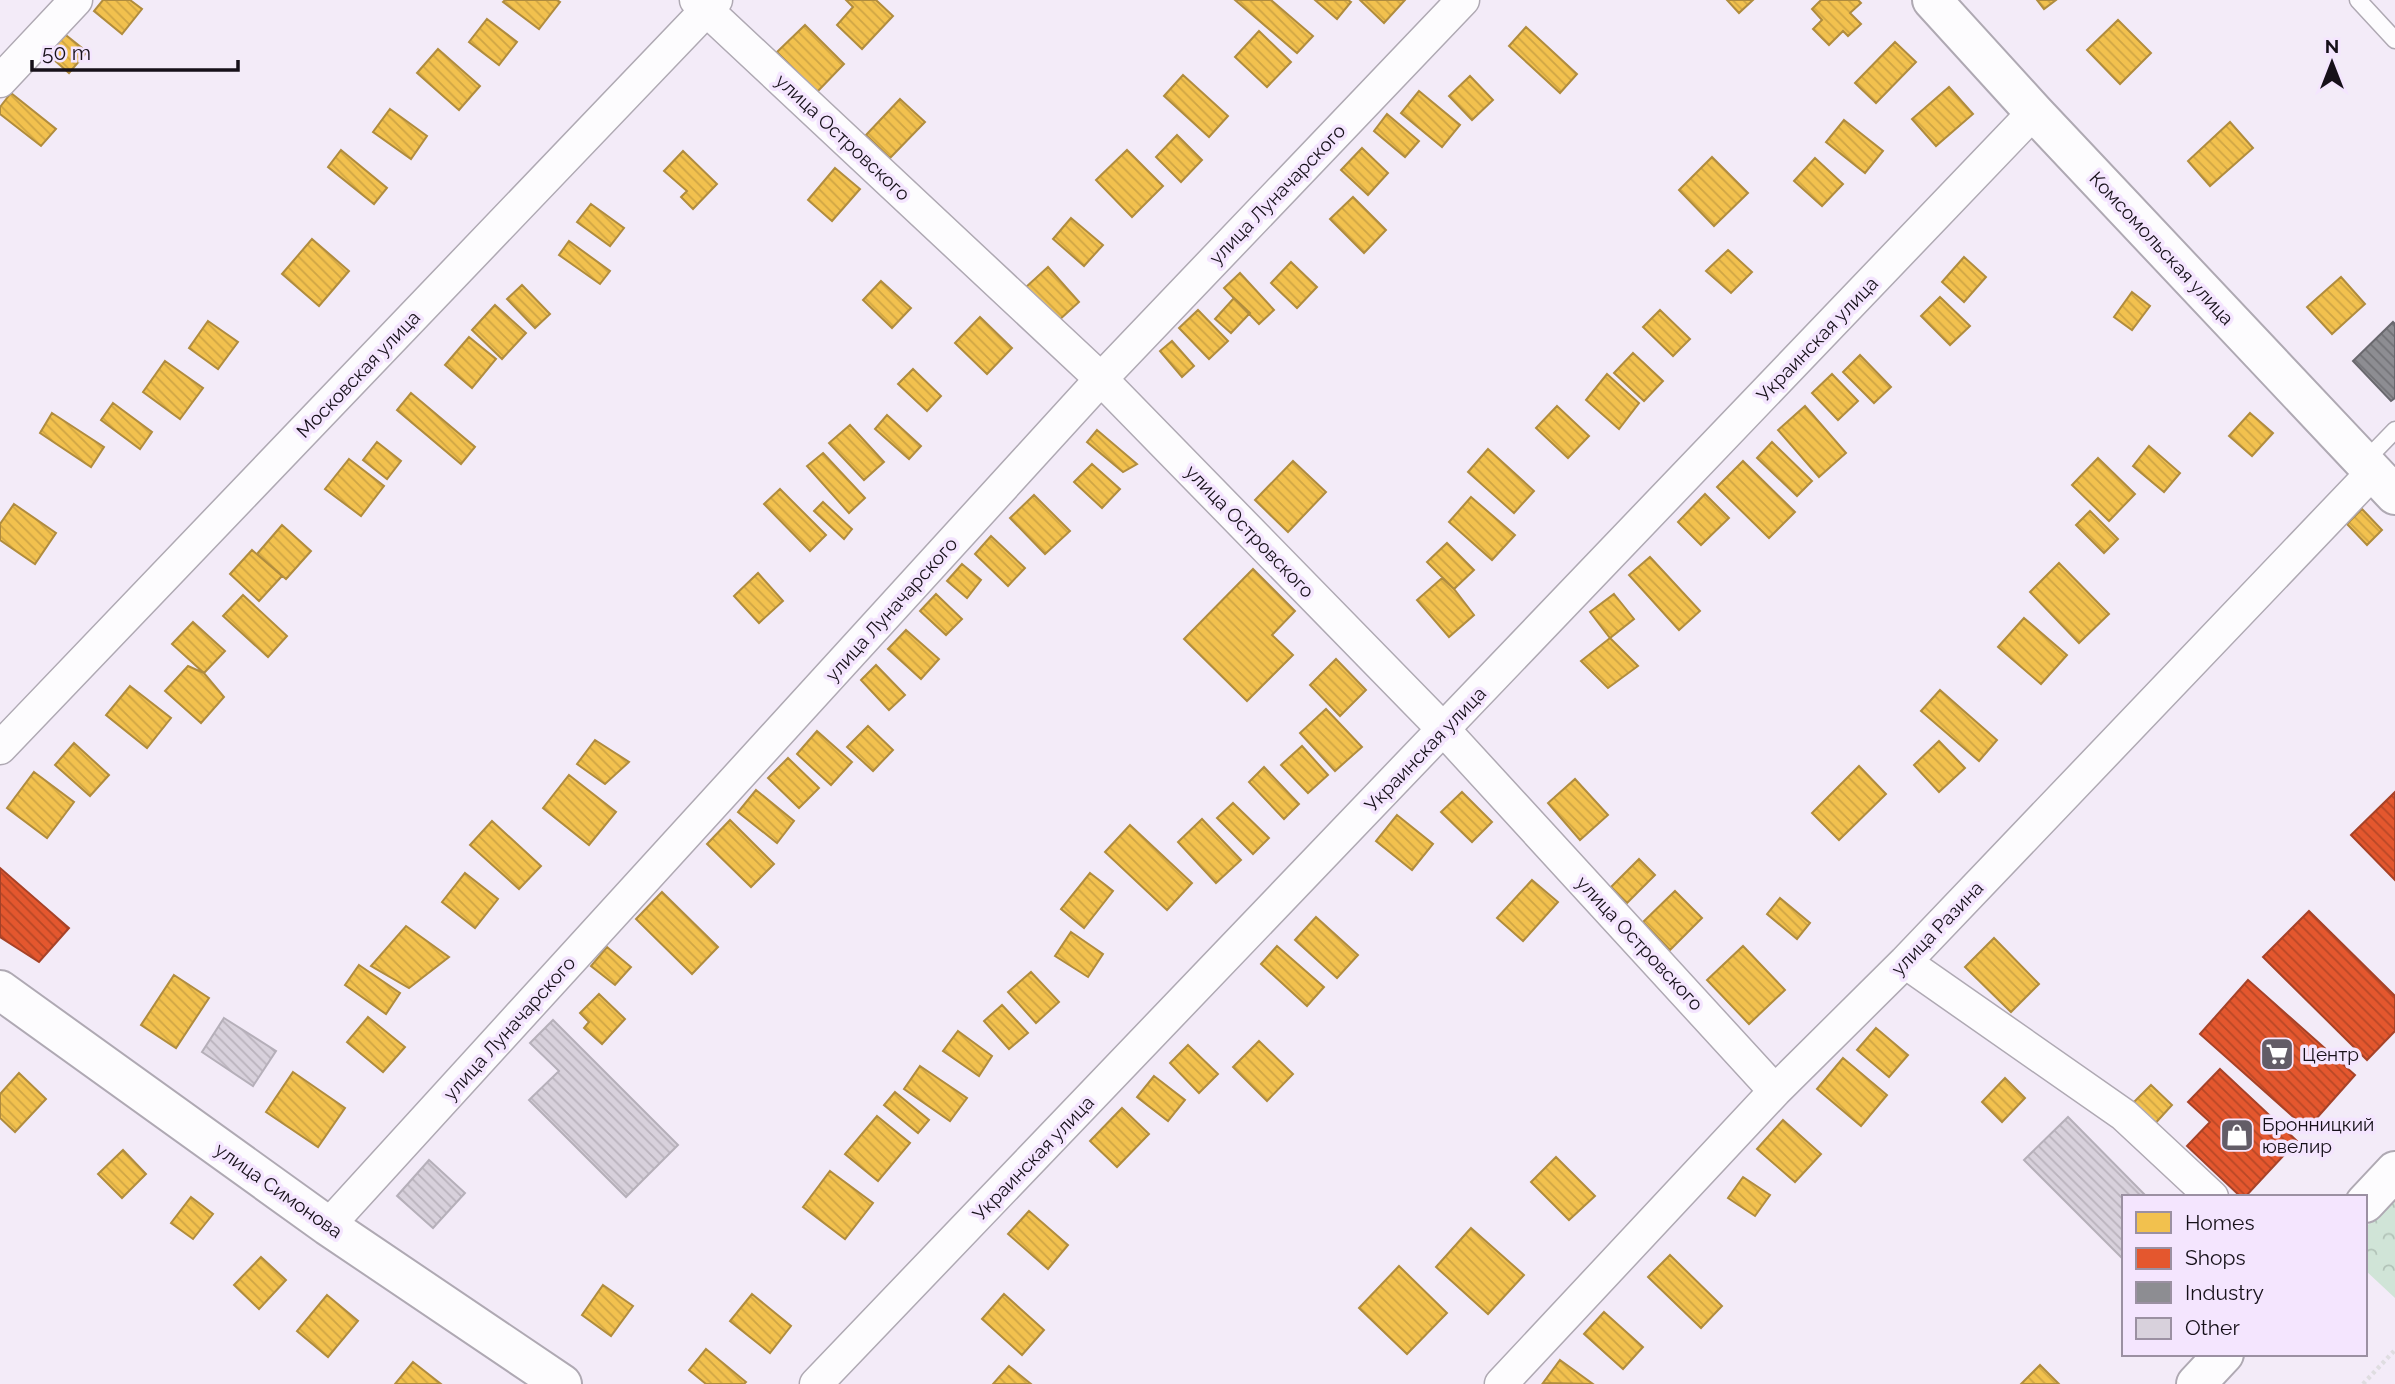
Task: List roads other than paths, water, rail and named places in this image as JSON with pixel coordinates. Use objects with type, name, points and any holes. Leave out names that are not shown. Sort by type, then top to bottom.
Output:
[{"type":"street","points":[[0,81],[76,0]]},
{"type":"street","name":"улица Луначарского","points":[[328,1226],[1101,379],[1463,0]]},
{"type":"street","name":"улица Островского","points":[[707,3],[1101,379],[1444,730],[1775,1091]]},
{"type":"street","name":"Московская улица","points":[[0,748],[707,3]]},
{"type":"street","name":"Комсомольская улица","points":[[1945,4],[2034,112],[2377,476]]},
{"type":"street","name":"Украинская улица","points":[[816,1384],[2034,112]]},
{"type":"street","name":"улица Разина","points":[[1501,1384],[1775,1091],[1905,962],[2377,476]]},
{"type":"street","points":[[1905,962],[2124,1115],[2210,1195]]},
{"type":"street","name":"улица Симонова","points":[[0,990],[328,1226],[562,1384]]},
{"type":"street","points":[[2367,1201],[2395,1171]]},
{"type":"street","points":[[2196,1384],[2222,1356]]},
{"type":"lane","points":[[2358,0],[2395,40]]},
{"type":"lane","points":[[2377,476],[2395,430]]},
{"type":"place","name":"Центр","points":[[2277,1054]]},
{"type":"place","name":"Бронницкий ювелир","points":[[2237,1135]]}]
